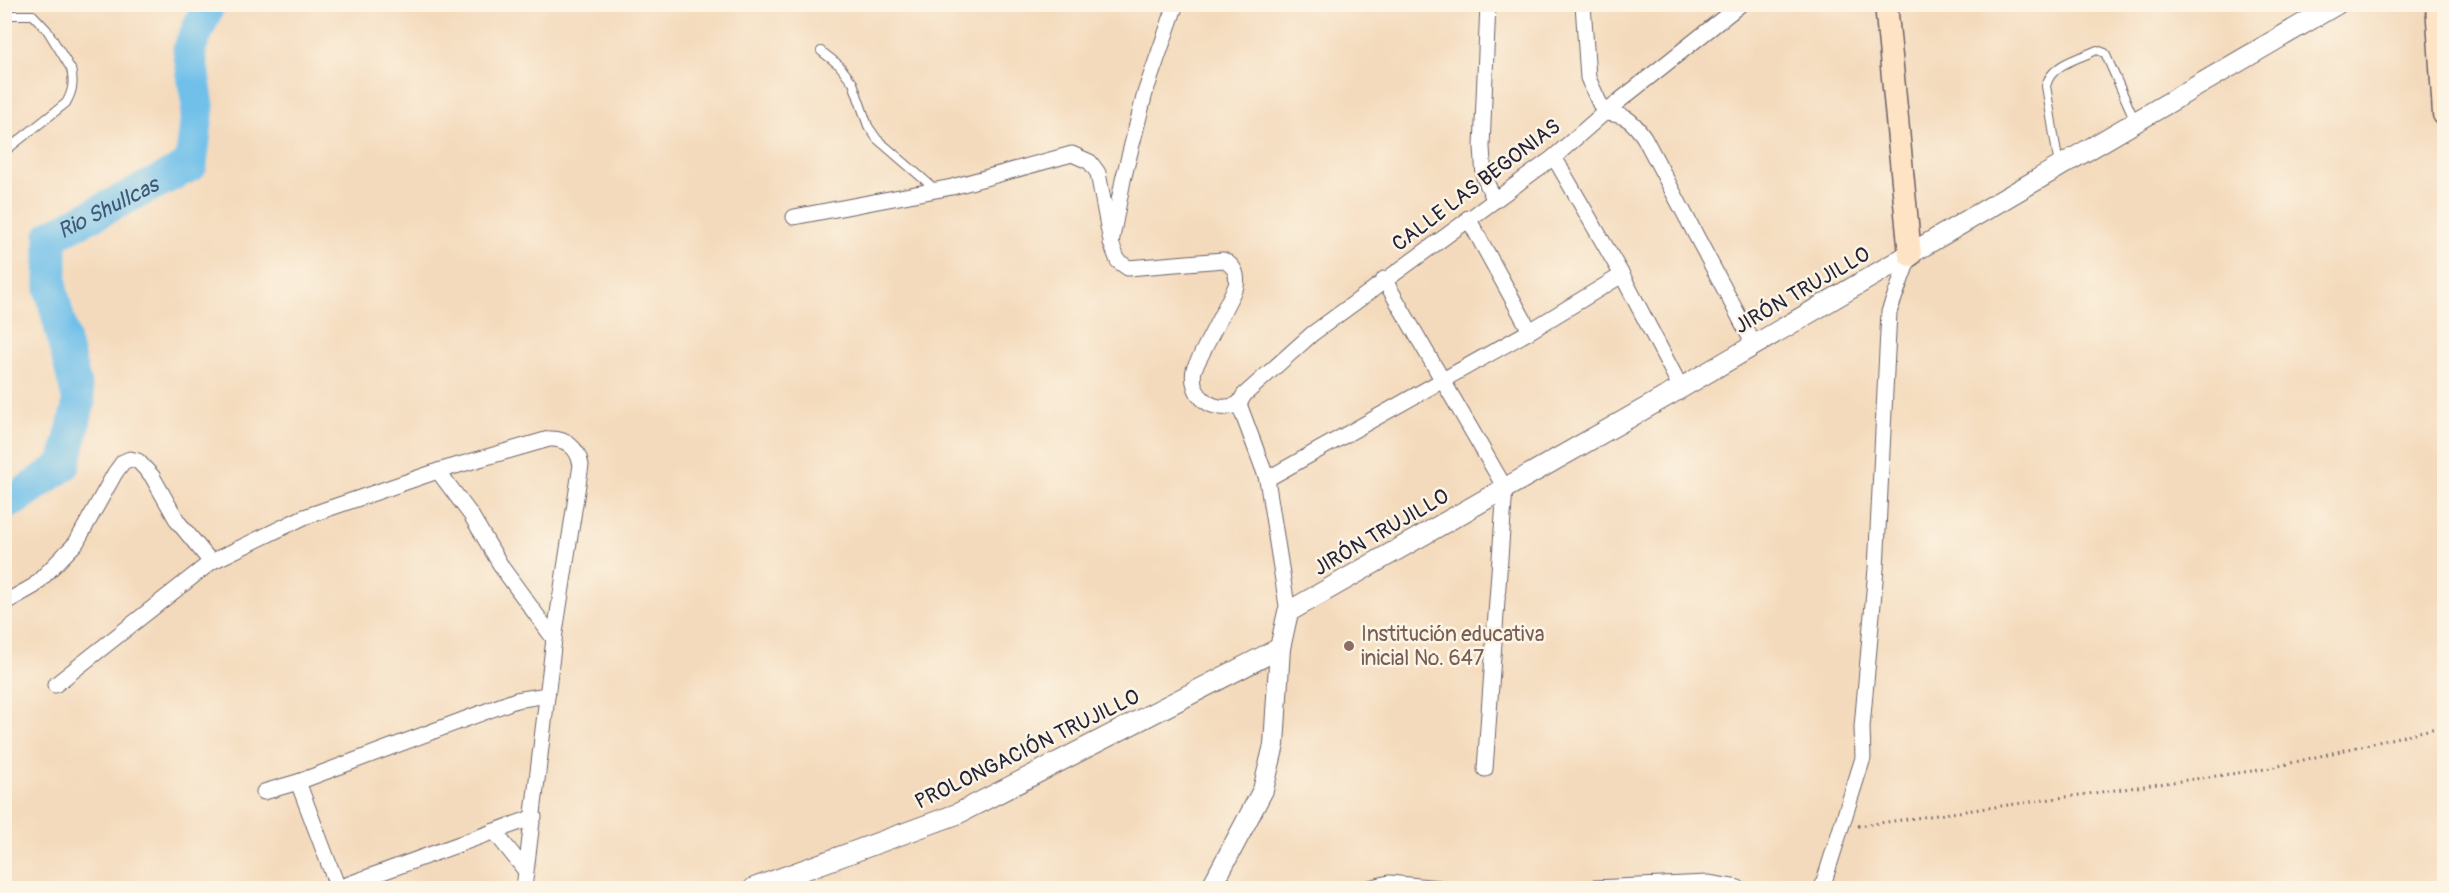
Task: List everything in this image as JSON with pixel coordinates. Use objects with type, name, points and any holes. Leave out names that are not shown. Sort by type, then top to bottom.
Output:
[{"type":"main road","points":[[1886,4],[1910,255]]},
{"type":"main road","points":[[2437,4],[2445,114]]},
{"type":"street","points":[[1111,243],[1123,180],[1145,93],[1176,4]]},
{"type":"street","points":[[1488,4],[1482,147],[1484,177],[1494,199]]},
{"type":"street","points":[[1583,4],[1588,78],[1604,113],[1622,114],[1633,121],[1644,137],[1754,345]]},
{"type":"street","name":"CALLE LAS BEGONIAS","points":[[1239,404],[1244,395],[1312,334],[1384,279],[1554,157],[1604,113],[1741,4]]},
{"type":"street","name":"JIRÓN TRUJILLO","points":[[1288,612],[1681,388],[2337,4]]},
{"type":"street","points":[[794,217],[936,189],[1072,154],[1081,156],[1098,173],[1102,185],[1102,208],[1118,261],[1128,268],[1224,260],[1233,267],[1237,279],[1236,286],[1194,369],[1193,383],[1198,396],[1209,404],[1221,408],[1239,404],[1267,479],[1288,612],[1280,648],[1274,746],[1263,790],[1211,888]]},
{"type":"street","points":[[1554,157],[1622,275],[1681,388]]},
{"type":"street","points":[[1468,218],[1530,331]]},
{"type":"street","points":[[1821,888],[1863,758],[1862,727],[1876,569],[1889,312],[1910,255]]},
{"type":"street","points":[[1267,479],[1530,331],[1622,275]]},
{"type":"street","points":[[1384,279],[1505,488],[1485,769]]},
{"type":"street","points":[[55,685],[211,562],[304,517],[438,471],[549,440],[562,440],[577,452],[581,465],[554,639],[524,888]]},
{"type":"street","points":[[4,603],[34,586],[76,543],[115,473],[123,462],[130,459],[138,461],[152,476],[178,522],[211,562]]},
{"type":"street","points":[[438,471],[471,515],[503,569],[554,639]]},
{"type":"street","name":"PROLONGACIÓN TRUJILLO","points":[[754,888],[957,814],[1280,648]]},
{"type":"street","points":[[264,792],[298,782],[516,700],[547,695]]},
{"type":"street","points":[[298,782],[338,888],[534,817]]},
{"type":"street","points":[[494,831],[525,870]]},
{"type":"street","points":[[1369,888],[1389,883],[1439,888]]},
{"type":"street","points":[[1593,888],[1708,883],[1738,888]]},
{"type":"lane","points":[[4,15],[22,13],[33,15],[41,23],[71,69],[73,78],[71,95],[66,103],[4,152]]},
{"type":"lane","points":[[2060,167],[2046,86],[2048,76],[2054,70],[2097,50],[2105,53],[2136,122]]},
{"type":"lane","points":[[821,51],[839,65],[853,83],[868,126],[877,140],[936,189]]},
{"type":"path","points":[[1840,829],[2266,769],[2445,726]]},
{"type":"waterway","name":"Rio Shullcas","points":[[4,502],[14,500],[64,465],[79,402],[51,289],[51,236],[191,165],[198,106],[189,49],[209,4]]},
{"type":"place","name":"Institución educativa inicial No. 647","points":[[1349,646]]}]
